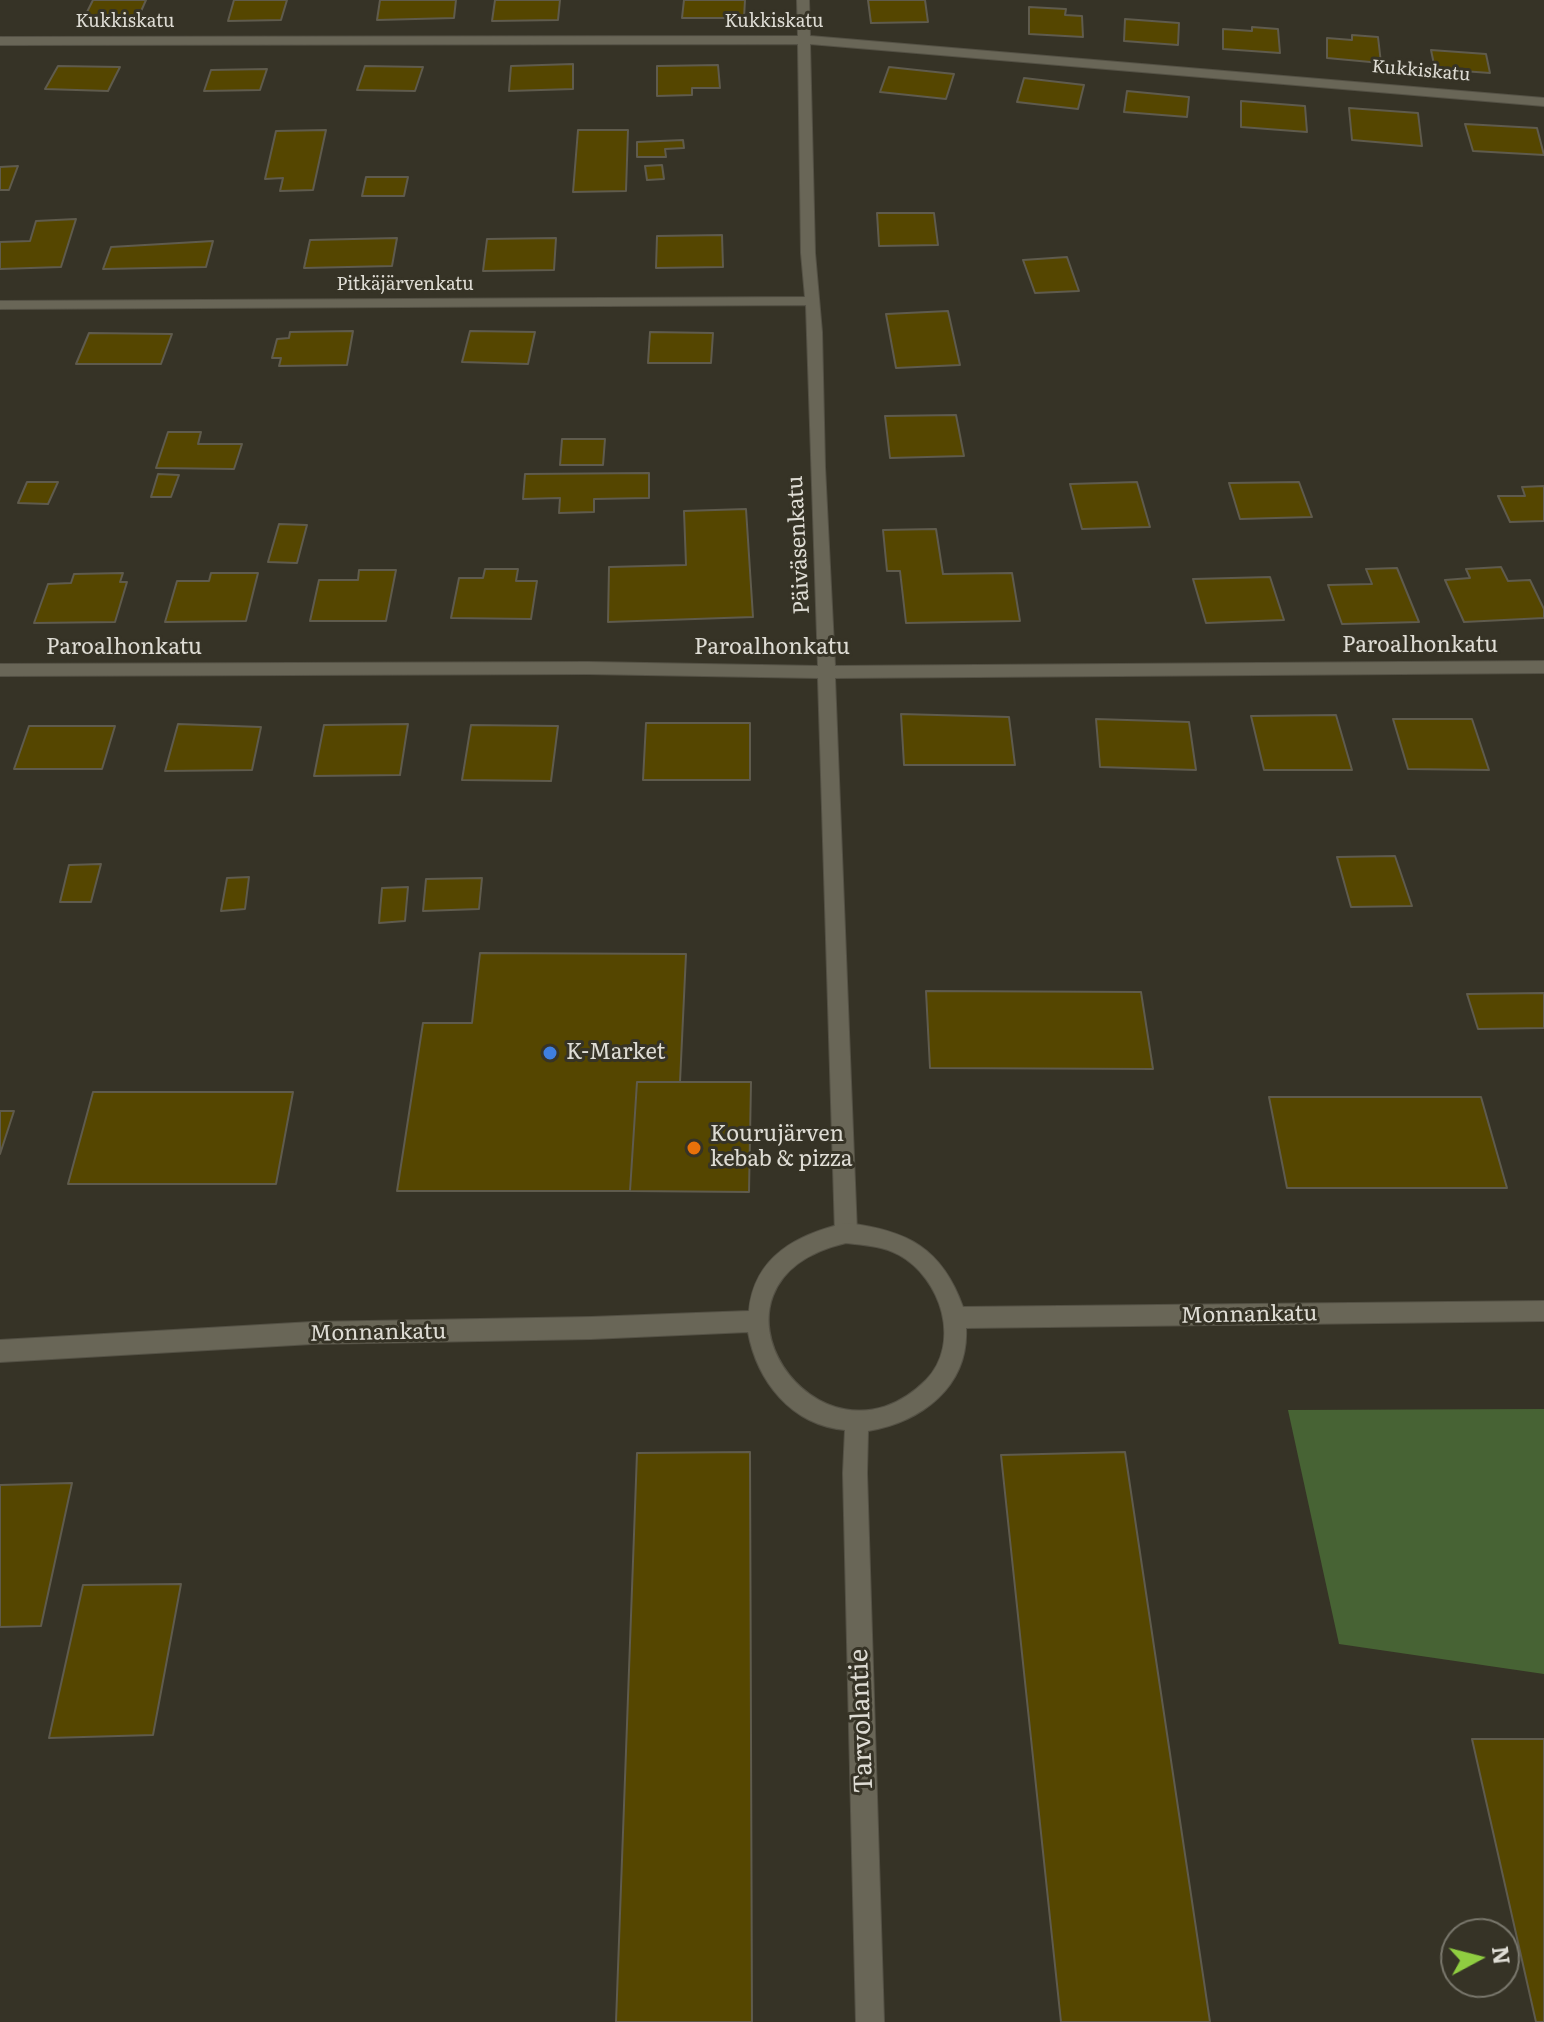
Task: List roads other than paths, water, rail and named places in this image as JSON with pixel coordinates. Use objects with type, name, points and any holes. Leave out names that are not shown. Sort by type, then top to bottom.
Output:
[{"type":"street","name":"Päiväsenkatu","points":[[803,0],[811,301],[815,332],[846,1233]]},
{"type":"street","name":"Kukkiskatu","points":[[0,41],[803,39],[1391,86],[1544,102]]},
{"type":"street","name":"Pitkäjärvenkatu","points":[[0,305],[811,301]]},
{"type":"street","name":"Paroalhonkatu","points":[[0,670],[588,668],[827,672],[1544,667]]},
{"type":"street","points":[[846,1233],[873,1234],[905,1246],[938,1273],[954,1302],[955,1318],[956,1346],[944,1377],[922,1400],[891,1416],[857,1420],[821,1413],[799,1402],[774,1378],[761,1354],[756,1321],[763,1288],[782,1262],[812,1241],[846,1233]]},
{"type":"street","name":"Monnankatu","points":[[955,1318],[1544,1311]]},
{"type":"street","name":"Monnankatu","points":[[0,1351],[312,1333],[591,1328],[756,1321]]},
{"type":"street","name":"Tarvolantie","points":[[857,1420],[855,1473],[870,2022]]},
{"type":"place","name":"K-Market","points":[[550,1053]]},
{"type":"place","name":"Kourujärven kebab & pizza","points":[[694,1148]]}]
